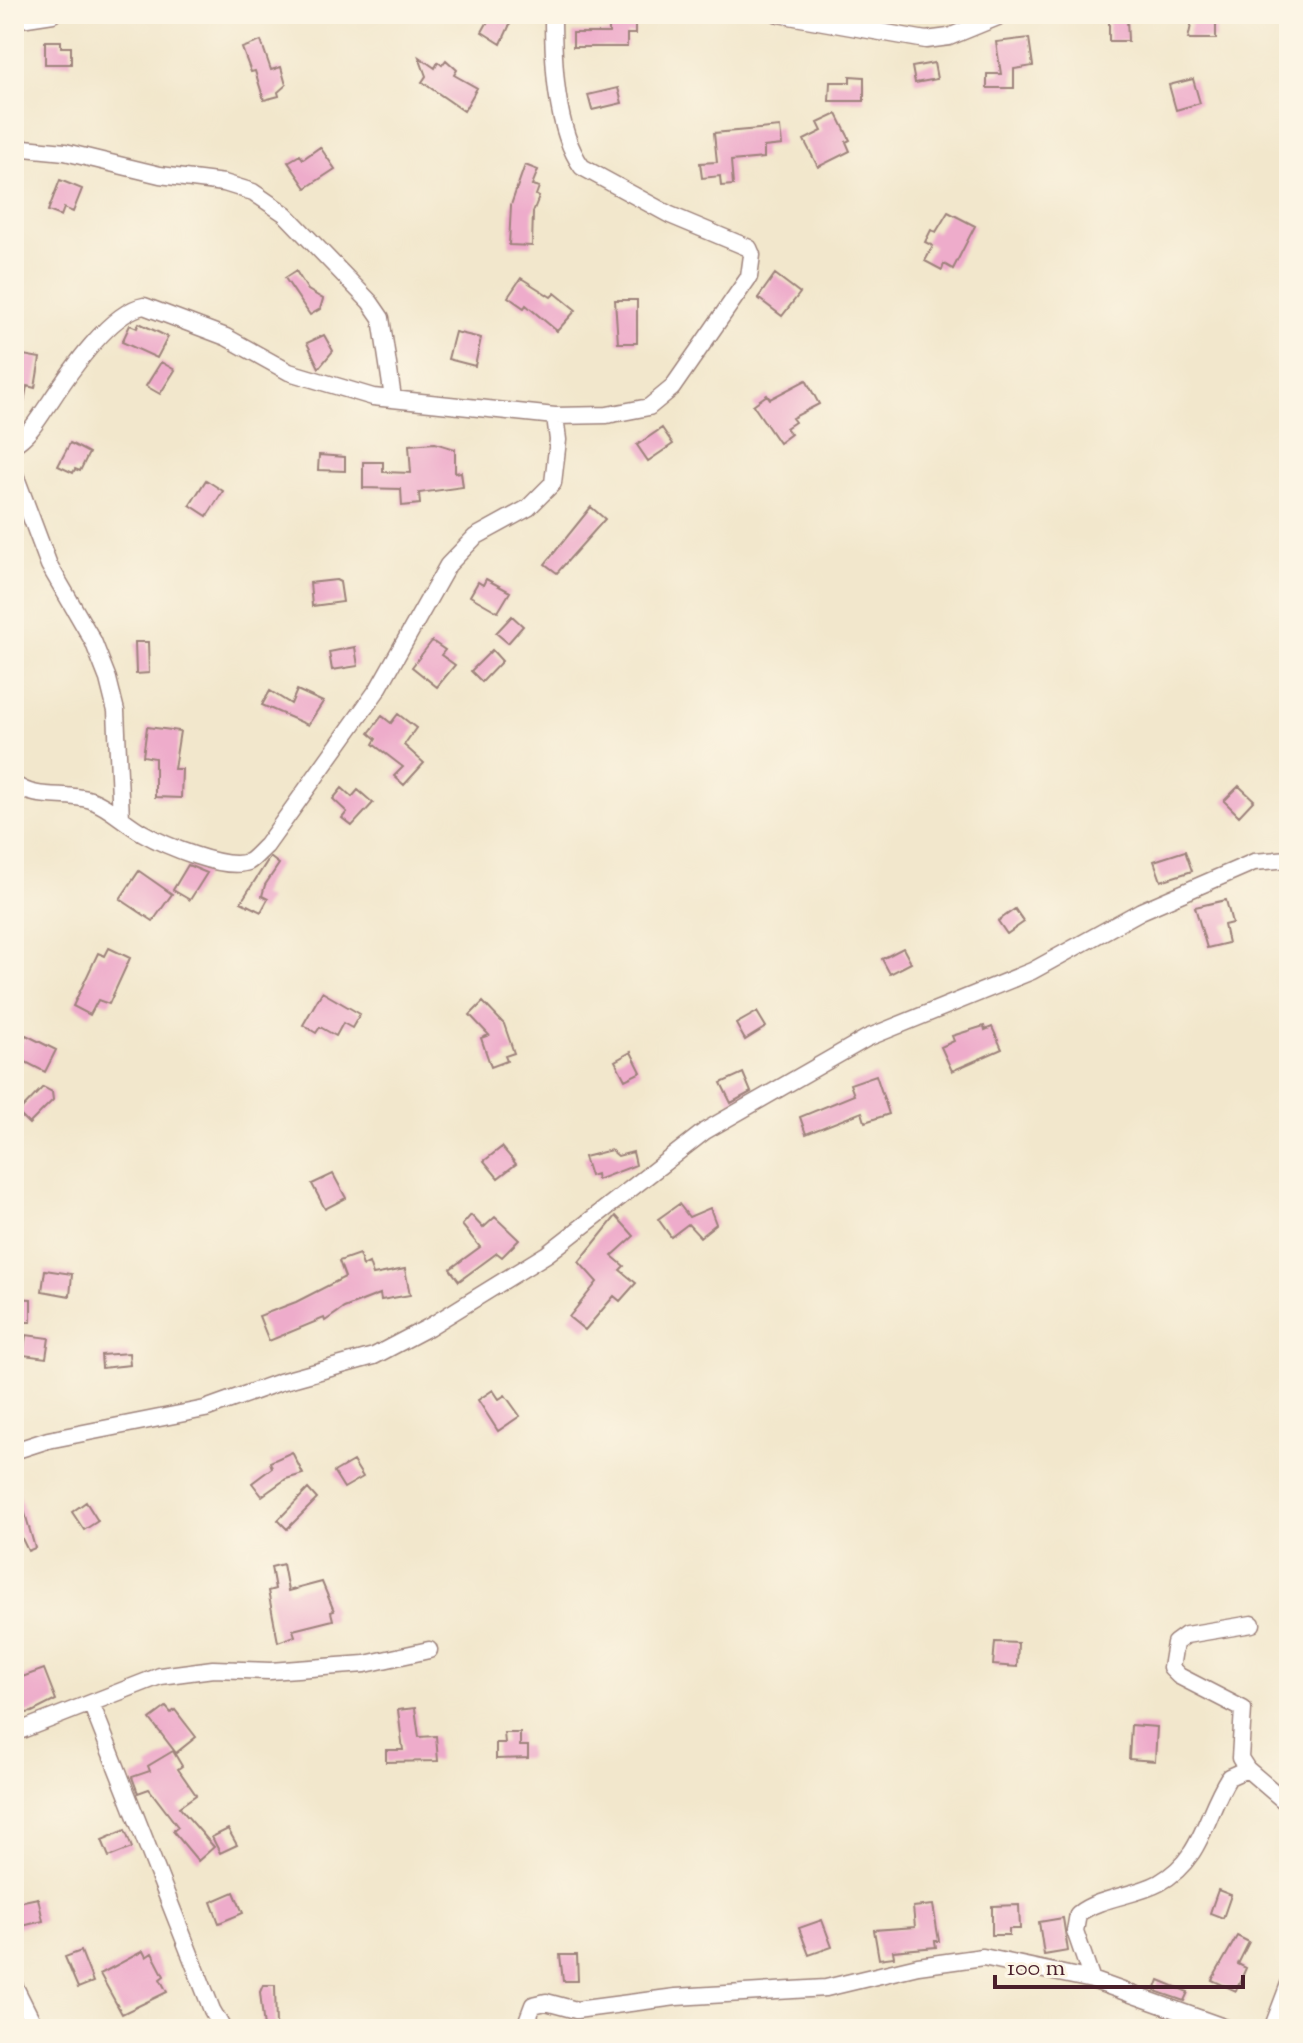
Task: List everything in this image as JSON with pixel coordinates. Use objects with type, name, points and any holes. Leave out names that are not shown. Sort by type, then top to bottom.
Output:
[{"type":"street","points":[[14,20],[53,14]]},
{"type":"street","points":[[14,444],[30,431],[69,373],[121,315],[144,306],[226,337],[289,372],[373,397],[454,408],[555,416],[607,415],[649,407],[672,388],[691,364],[749,277],[752,255],[749,248],[670,215],[582,167],[573,154],[553,65],[553,14]]},
{"type":"street","points":[[778,14],[926,40],[949,37],[1005,14]]},
{"type":"street","points":[[14,147],[65,152],[160,175],[224,183],[266,200],[285,214],[376,310],[381,318],[393,398]]},
{"type":"street","points":[[14,784],[39,795],[90,800],[144,834],[211,861],[231,864],[248,862],[266,846],[378,689],[448,565],[475,537],[528,508],[553,483],[558,440],[555,416]]},
{"type":"street","points":[[14,472],[49,565],[93,641],[108,679],[116,711],[121,818]]},
{"type":"street","points":[[14,1451],[48,1440],[205,1409],[280,1382],[374,1356],[429,1327],[547,1254],[705,1131],[867,1038],[1032,971],[1141,911],[1254,862],[1289,859]]},
{"type":"street","points":[[1252,1624],[1186,1635],[1175,1643],[1171,1668],[1179,1676],[1243,1709],[1238,1748],[1247,1769],[1289,1805]]},
{"type":"street","points":[[14,1733],[160,1676],[213,1669],[270,1671],[365,1664],[429,1650]]},
{"type":"street","points":[[91,1703],[212,2010],[223,2029]]},
{"type":"street","points":[[1092,1980],[1075,1931],[1078,1914],[1159,1883],[1178,1870],[1202,1837],[1229,1777],[1247,1769]]},
{"type":"street","points":[[524,2029],[533,2005],[546,2002],[576,2010],[676,1997],[826,1988],[948,1960],[983,1957],[1092,1980],[1229,2029]]},
{"type":"street","points":[[1272,2029],[1289,1984]]},
{"type":"street","points":[[14,1985],[36,2029]]},
{"type":"building","points":[[492,14],[511,22],[501,44],[482,32]]},
{"type":"building","points":[[1193,16],[1216,16],[1216,39],[1188,39]]},
{"type":"building","points":[[1127,18],[1128,41],[1109,41],[1109,19]]},
{"type":"building","points":[[609,21],[635,22],[635,34],[627,34],[627,47],[573,47],[573,33],[609,33]]},
{"type":"building","points":[[1029,38],[1033,66],[1014,69],[1014,88],[987,88],[987,74],[1001,74],[996,42]]},
{"type":"building","points":[[45,41],[61,41],[61,47],[71,47],[71,64],[45,64]]},
{"type":"building","points":[[261,41],[271,70],[281,67],[286,85],[278,92],[279,96],[264,100],[255,71],[251,72],[242,48]]},
{"type":"building","points":[[419,57],[435,68],[438,62],[442,65],[446,60],[457,70],[454,75],[477,88],[464,111],[422,82],[426,76]]},
{"type":"building","points":[[934,63],[937,79],[915,83],[912,67]]},
{"type":"building","points":[[850,76],[864,77],[864,101],[829,101],[830,82],[850,82]]},
{"type":"building","points":[[1193,79],[1200,103],[1176,110],[1169,85]]},
{"type":"building","points":[[618,88],[622,103],[592,110],[588,95]]},
{"type":"building","points":[[837,114],[850,140],[846,142],[850,151],[818,167],[804,140],[822,131],[818,123]]},
{"type":"building","points":[[780,127],[782,145],[764,147],[764,158],[731,161],[733,185],[721,186],[720,176],[702,178],[700,163],[717,162],[714,133]]},
{"type":"building","points":[[320,147],[335,169],[306,188],[288,162],[300,155],[303,159]]},
{"type":"building","points":[[525,165],[538,170],[532,185],[539,187],[536,195],[539,197],[533,212],[532,246],[509,245],[511,205]]},
{"type":"building","points":[[60,180],[82,189],[73,212],[64,208],[61,216],[48,211]]},
{"type":"building","points":[[948,212],[975,226],[953,269],[944,264],[942,270],[925,261],[933,246],[925,242],[931,230],[936,232]]},
{"type":"building","points":[[296,271],[308,290],[323,299],[320,309],[310,315],[285,278]]},
{"type":"building","points":[[775,274],[800,293],[782,316],[758,298]]},
{"type":"building","points":[[521,278],[551,297],[555,293],[576,310],[557,331],[526,305],[524,308],[508,297]]},
{"type":"building","points":[[615,300],[637,300],[637,343],[618,343]]},
{"type":"building","points":[[139,323],[168,337],[157,358],[122,342],[130,325],[137,328]]},
{"type":"building","points":[[455,332],[481,338],[475,366],[448,359]]},
{"type":"building","points":[[324,335],[333,351],[319,368],[307,343]]},
{"type":"building","points":[[18,354],[40,358],[35,388],[27,386],[21,418],[14,418]]},
{"type":"building","points":[[161,362],[175,370],[160,394],[146,386]]},
{"type":"building","points":[[806,380],[819,404],[792,418],[795,422],[786,428],[791,434],[779,443],[753,405],[767,395],[770,399]]},
{"type":"building","points":[[662,428],[673,444],[648,461],[637,445]]},
{"type":"building","points":[[70,443],[89,453],[80,471],[75,469],[73,473],[58,466]]},
{"type":"building","points":[[435,443],[455,449],[455,473],[461,472],[463,487],[419,493],[420,504],[402,506],[401,489],[363,488],[363,462],[383,462],[383,472],[411,473],[409,445]]},
{"type":"building","points":[[319,455],[345,457],[345,471],[318,470]]},
{"type":"building","points":[[206,480],[223,491],[207,516],[190,505]]},
{"type":"building","points":[[591,507],[605,519],[557,573],[545,564]]},
{"type":"building","points":[[486,579],[510,592],[498,612],[470,596],[478,582],[483,585]]},
{"type":"building","points":[[340,582],[343,602],[312,606],[310,583]]},
{"type":"building","points":[[512,616],[523,626],[508,643],[496,633]]},
{"type":"building","points":[[432,641],[445,650],[441,655],[455,665],[437,687],[412,667]]},
{"type":"building","points":[[135,642],[148,642],[149,673],[136,674]]},
{"type":"building","points":[[355,647],[358,666],[332,670],[329,652]]},
{"type":"building","points":[[492,650],[502,661],[482,682],[471,671]]},
{"type":"building","points":[[297,690],[323,702],[308,725],[262,705],[270,691],[291,704]]},
{"type":"building","points":[[398,714],[416,728],[404,745],[424,763],[404,785],[394,776],[403,767],[373,744],[376,739],[369,733],[382,716],[391,723]]},
{"type":"building","points":[[147,727],[180,731],[174,769],[182,769],[181,798],[155,797],[155,758],[143,756]]},
{"type":"building","points":[[1239,786],[1254,800],[1239,816],[1224,801]]},
{"type":"building","points":[[342,788],[352,797],[358,790],[373,803],[352,826],[342,818],[347,812],[333,799]]},
{"type":"building","points":[[1185,851],[1192,871],[1161,881],[1154,861]]},
{"type":"building","points":[[270,857],[279,864],[265,885],[262,896],[268,899],[261,912],[241,902]]},
{"type":"building","points":[[188,865],[207,873],[190,900],[173,890]]},
{"type":"building","points":[[139,871],[172,894],[153,921],[120,899]]},
{"type":"building","points":[[1226,900],[1232,923],[1224,925],[1228,943],[1207,948],[1195,907]]},
{"type":"building","points":[[1015,909],[1024,922],[1007,934],[998,921]]},
{"type":"building","points":[[109,948],[130,958],[109,1004],[98,1000],[90,1015],[73,1006],[98,953],[105,956]]},
{"type":"building","points":[[903,948],[911,963],[890,974],[882,959]]},
{"type":"building","points":[[322,992],[360,1014],[352,1028],[343,1023],[336,1036],[320,1027],[316,1033],[303,1025]]},
{"type":"building","points":[[483,1002],[504,1024],[514,1053],[505,1056],[507,1061],[491,1067],[481,1038],[489,1035],[470,1015]]},
{"type":"building","points":[[757,1012],[766,1027],[745,1040],[736,1024]]},
{"type":"building","points":[[984,1026],[985,1030],[992,1027],[1002,1049],[952,1071],[941,1047],[954,1041],[952,1036]]},
{"type":"building","points":[[26,1035],[56,1050],[45,1072],[14,1056]]},
{"type":"building","points":[[631,1052],[641,1072],[625,1080],[615,1061]]},
{"type":"building","points":[[743,1073],[751,1092],[731,1103],[721,1083]]},
{"type":"building","points":[[876,1075],[889,1114],[865,1122],[862,1112],[806,1134],[800,1117],[854,1095],[850,1084]]},
{"type":"building","points":[[43,1087],[52,1092],[53,1100],[29,1124],[18,1113]]},
{"type":"building","points":[[502,1147],[516,1164],[498,1178],[484,1161]]},
{"type":"building","points":[[611,1150],[618,1156],[633,1152],[636,1165],[597,1180],[596,1174],[590,1176],[584,1157]]},
{"type":"building","points":[[333,1174],[346,1198],[325,1209],[312,1184]]},
{"type":"building","points":[[679,1204],[689,1217],[710,1208],[716,1224],[700,1237],[688,1224],[671,1237],[658,1219]]},
{"type":"building","points":[[471,1215],[483,1228],[495,1217],[519,1240],[502,1257],[497,1253],[459,1281],[450,1269],[480,1247],[462,1225]]},
{"type":"building","points":[[616,1216],[634,1236],[612,1256],[624,1266],[620,1270],[636,1283],[620,1301],[614,1296],[585,1330],[569,1317],[597,1282],[579,1262]]},
{"type":"building","points":[[359,1254],[363,1266],[369,1263],[373,1275],[405,1269],[410,1295],[381,1300],[380,1294],[344,1308],[325,1321],[324,1318],[269,1341],[259,1316],[296,1302],[345,1277],[339,1261]]},
{"type":"building","points":[[45,1270],[72,1274],[70,1296],[42,1291]]},
{"type":"building","points":[[14,1298],[31,1299],[31,1322],[14,1322]]},
{"type":"building","points":[[26,1335],[49,1338],[46,1358],[23,1355]]},
{"type":"building","points":[[129,1353],[130,1365],[102,1368],[101,1355]]},
{"type":"building","points":[[493,1390],[499,1399],[505,1395],[520,1416],[498,1431],[478,1400]]},
{"type":"building","points":[[292,1452],[303,1474],[286,1479],[262,1496],[252,1483],[272,1468],[270,1462]]},
{"type":"building","points":[[353,1461],[363,1477],[344,1488],[334,1472]]},
{"type":"building","points":[[18,1489],[35,1548],[28,1551],[14,1522],[14,1490]]},
{"type":"building","points":[[308,1489],[317,1499],[287,1529],[278,1520]]},
{"type":"building","points":[[86,1502],[98,1521],[84,1530],[72,1512]]},
{"type":"building","points":[[283,1564],[288,1591],[322,1582],[334,1611],[331,1612],[333,1620],[293,1630],[295,1636],[278,1642],[268,1591],[275,1589],[271,1567]]},
{"type":"building","points":[[995,1642],[1018,1643],[1017,1667],[993,1665]]},
{"type":"building","points":[[44,1669],[56,1700],[32,1712],[14,1715],[14,1680]]},
{"type":"building","points":[[166,1707],[171,1713],[175,1710],[196,1737],[176,1753],[150,1719]]},
{"type":"building","points":[[415,1708],[419,1737],[436,1736],[438,1761],[386,1762],[386,1750],[403,1750],[398,1710]]},
{"type":"building","points":[[1131,1725],[1157,1727],[1155,1761],[1129,1759]]},
{"type":"building","points":[[504,1733],[520,1733],[520,1746],[528,1746],[528,1758],[496,1759],[496,1743],[505,1743]]},
{"type":"building","points":[[173,1751],[182,1766],[178,1769],[196,1795],[179,1807],[214,1847],[198,1861],[173,1831],[178,1827],[149,1789],[138,1793],[132,1777],[150,1771],[148,1766]]},
{"type":"building","points":[[228,1829],[237,1845],[220,1853],[212,1837]]},
{"type":"building","points":[[125,1830],[132,1848],[109,1857],[102,1840]]},
{"type":"building","points":[[1218,1890],[1231,1895],[1223,1918],[1210,1913]]},
{"type":"building","points":[[234,1892],[243,1913],[219,1923],[211,1902]]},
{"type":"building","points":[[38,1898],[43,1921],[14,1928],[14,1903]]},
{"type":"building","points":[[933,1905],[939,1941],[935,1941],[936,1947],[893,1951],[894,1957],[879,1959],[874,1930],[915,1927],[913,1907]]},
{"type":"building","points":[[1019,1905],[1020,1929],[1009,1929],[1009,1935],[992,1935],[992,1906]]},
{"type":"building","points":[[1063,1918],[1068,1951],[1044,1955],[1039,1922]]},
{"type":"building","points":[[822,1920],[832,1947],[809,1955],[799,1928]]},
{"type":"building","points":[[1237,1936],[1249,1942],[1238,1964],[1246,1968],[1236,1991],[1212,1980]]},
{"type":"building","points":[[81,1951],[93,1982],[78,1988],[65,1957]]},
{"type":"building","points":[[143,1951],[146,1957],[152,1953],[164,1976],[160,1979],[167,1992],[122,2014],[100,1974]]},
{"type":"building","points":[[560,1955],[577,1955],[578,1981],[563,1981]]},
{"type":"building","points":[[1159,1980],[1188,1992],[1184,2001],[1155,1991]]},
{"type":"building","points":[[263,1985],[275,1985],[276,2028],[264,2028],[260,1992]]}]
